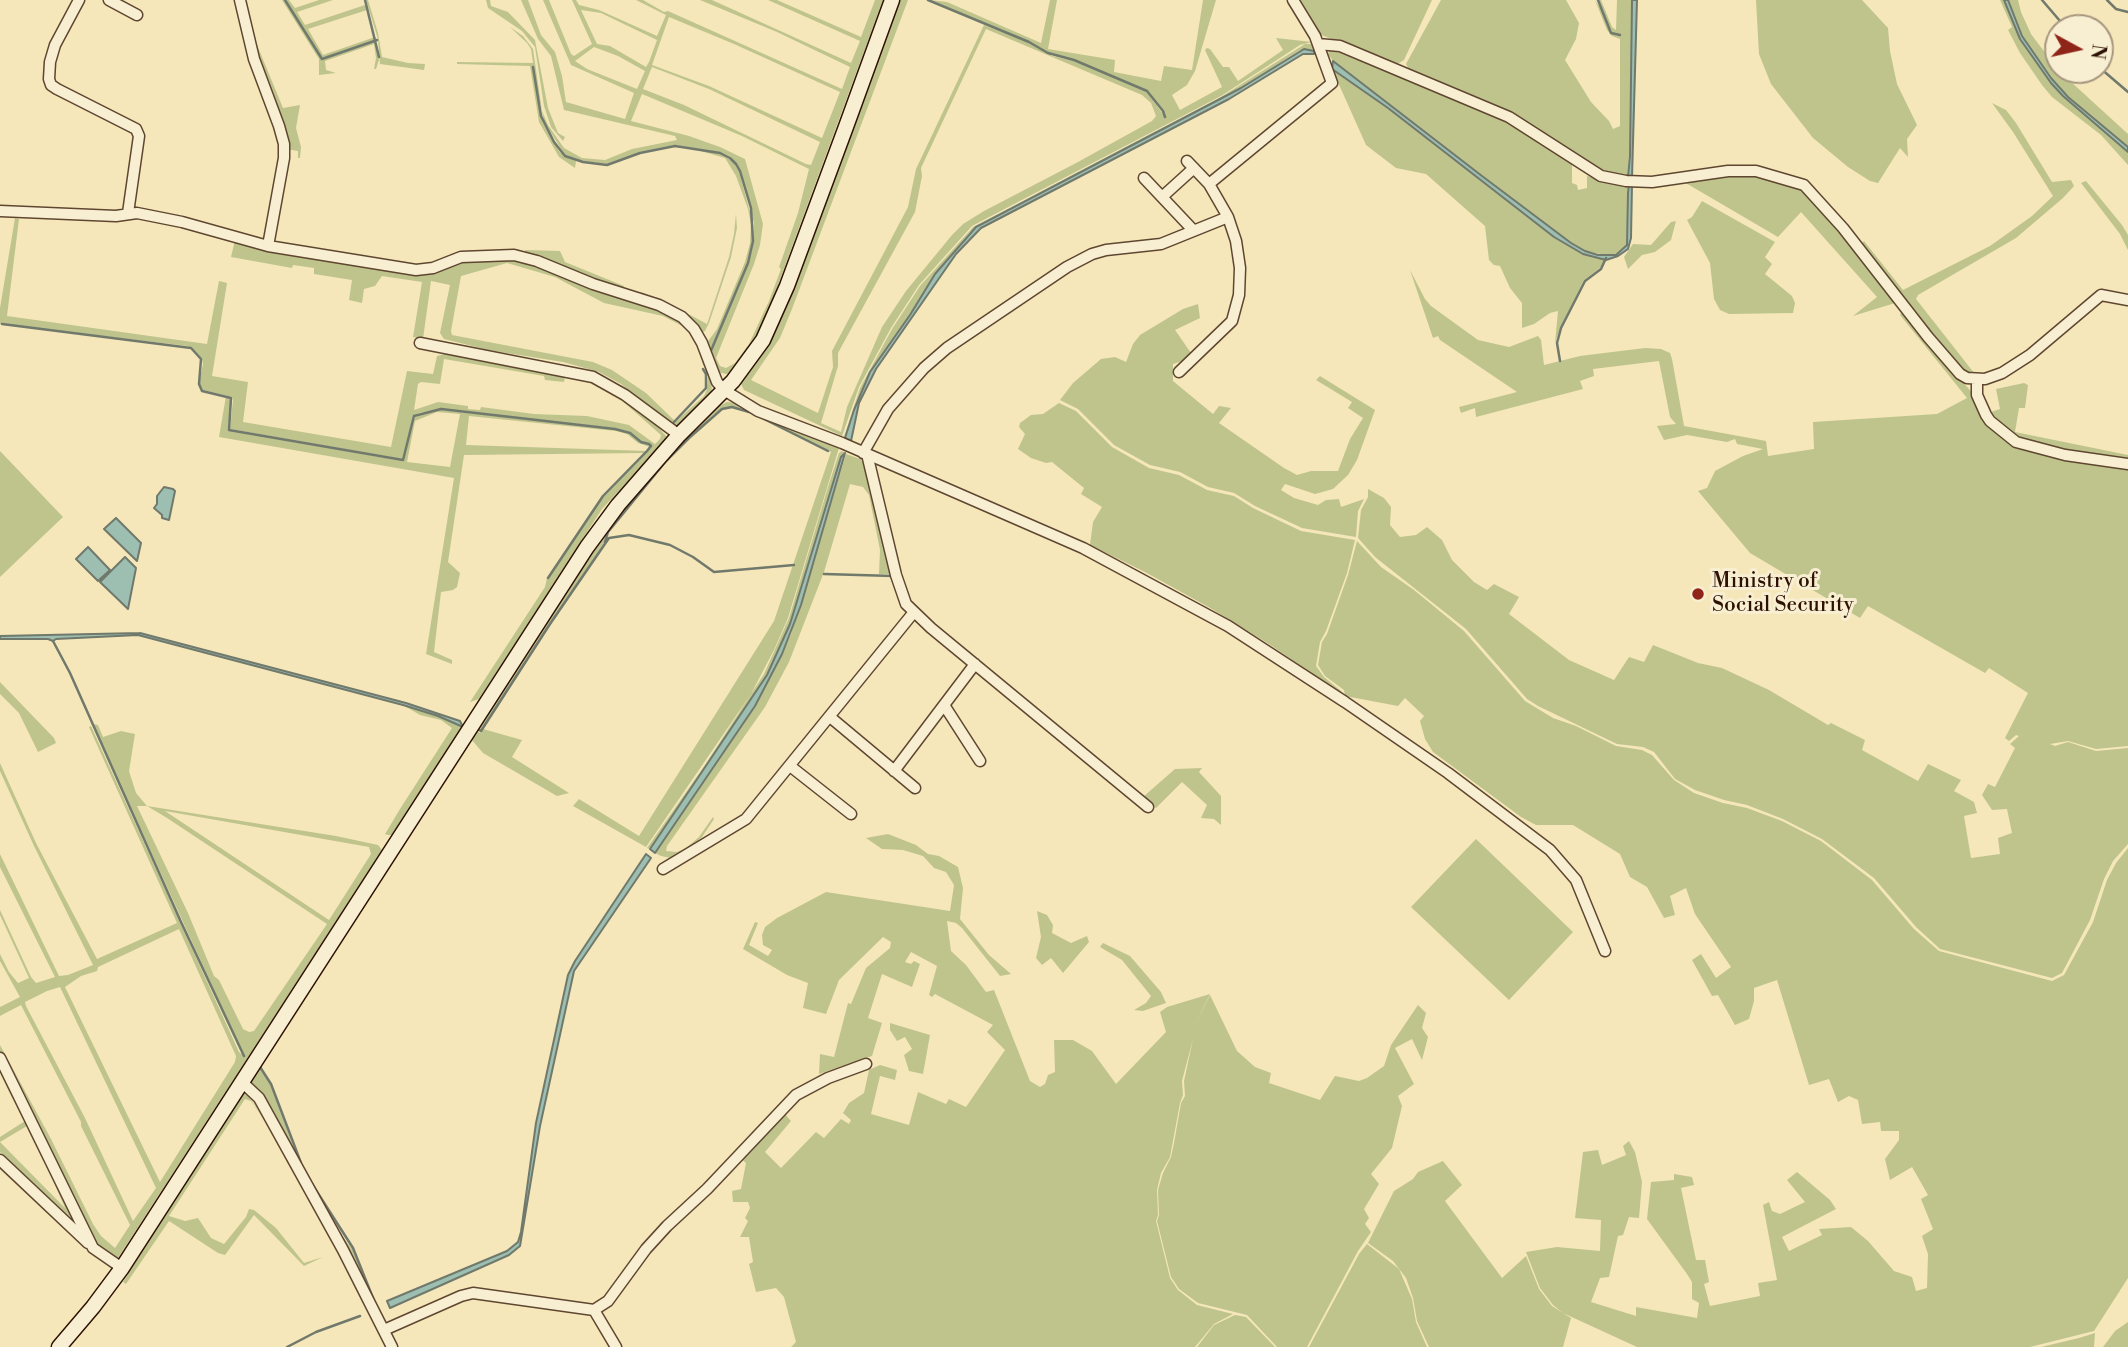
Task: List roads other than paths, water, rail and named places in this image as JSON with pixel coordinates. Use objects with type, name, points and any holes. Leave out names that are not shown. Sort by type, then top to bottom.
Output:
[{"type":"main road","points":[[59,1347],[122,1268],[587,547],[618,505],[755,354],[775,315],[848,124],[891,0]]},
{"type":"street","points":[[79,0],[55,46],[49,79],[51,85],[57,89],[136,129],[139,136],[128,213]]},
{"type":"street","points":[[109,0],[137,15]]},
{"type":"street","points":[[240,0],[254,59],[284,144],[284,158],[268,246]]},
{"type":"street","points":[[1209,184],[1332,83],[1318,44],[1293,0]]},
{"type":"street","points":[[1318,44],[1340,46],[1509,117],[1601,176],[1652,182],[1728,171],[1756,171],[1804,185],[1843,228],[1960,374],[1977,381],[1994,377],[2029,355],[2101,295],[2128,300]]},
{"type":"street","points":[[1162,197],[1190,164],[1209,184],[1228,217],[1236,241],[1240,268],[1239,295],[1232,321],[1179,372]]},
{"type":"street","points":[[1144,178],[1193,230]]},
{"type":"street","points":[[0,211],[116,216],[128,213],[172,220],[268,246],[415,270],[433,268],[461,257],[514,255],[659,305],[682,317],[694,329],[717,382],[724,390],[758,411],[865,453],[1083,548],[1228,626],[1299,670],[1448,773],[1550,850],[1576,880],[1605,951]]},
{"type":"street","points":[[1148,807],[906,604],[865,453],[888,409],[924,368],[972,330],[1067,267],[1093,254],[1161,244],[1228,217]]},
{"type":"street","points":[[420,344],[593,377],[625,395],[679,435]]},
{"type":"street","points":[[1977,381],[1977,395],[1986,415],[2016,442],[2065,455],[2128,464]]},
{"type":"street","points":[[663,869],[746,819],[914,612]]},
{"type":"street","points":[[894,771],[975,664]]},
{"type":"street","points":[[944,705],[980,761]]},
{"type":"street","points":[[830,717],[915,788]]},
{"type":"street","points":[[790,766],[850,814]]},
{"type":"street","points":[[0,1058],[93,1248]]},
{"type":"street","points":[[384,1330],[473,1293],[594,1310],[608,1301],[646,1249],[667,1226],[707,1189],[796,1095],[828,1078],[866,1064]]},
{"type":"street","points":[[242,1082],[258,1098],[343,1250],[392,1347]]},
{"type":"street","points":[[0,1160],[93,1248],[122,1268]]},
{"type":"street","points":[[594,1310],[617,1347]]},
{"type":"waterway","points":[[285,0],[322,59],[377,40]]},
{"type":"waterway","points":[[365,0],[379,57]]},
{"type":"waterway","points":[[928,0],[1029,42],[1048,53],[1074,60],[1147,91],[1165,117]]},
{"type":"waterway","points":[[1598,0],[1611,33],[1620,35]]},
{"type":"waterway","points":[[2042,0],[2054,14]]},
{"type":"waterway","points":[[2107,0],[2116,9],[2128,12]]},
{"type":"waterway","points":[[533,67],[541,116],[554,142],[565,156],[607,165],[640,153],[675,146],[720,153],[736,164],[751,208],[753,241],[748,263],[710,353]]},
{"type":"waterway","points":[[2114,80],[2128,92]]},
{"type":"waterway","points":[[1560,361],[1557,343],[1561,328],[1585,281],[1601,269],[1606,258]]},
{"type":"waterway","points":[[2,324],[191,348],[201,359],[199,384],[202,391],[231,398],[229,430],[403,460],[414,416],[441,409],[615,429],[630,433],[641,442],[649,444],[651,446],[647,451],[603,496],[548,578]]},
{"type":"waterway","points":[[674,422],[706,388],[706,374],[703,369]]},
{"type":"waterway","points":[[605,542],[608,532],[666,461],[689,438],[722,409],[732,407],[749,412]]},
{"type":"waterway","points":[[758,416],[828,451]]},
{"type":"waterway","points":[[476,728],[481,731],[609,538],[629,535],[670,545],[714,572],[794,565]]},
{"type":"waterway","points":[[824,574],[893,576]]},
{"type":"waterway","points":[[53,641],[244,1056]]},
{"type":"waterway","points":[[260,1067],[271,1084],[301,1163]]},
{"type":"waterway","points":[[312,1184],[353,1248],[373,1298]]},
{"type":"waterway","points":[[287,1347],[316,1332],[360,1316]]},
{"type":"place","name":"Ministry of Social Security","points":[[1698,594]]}]
